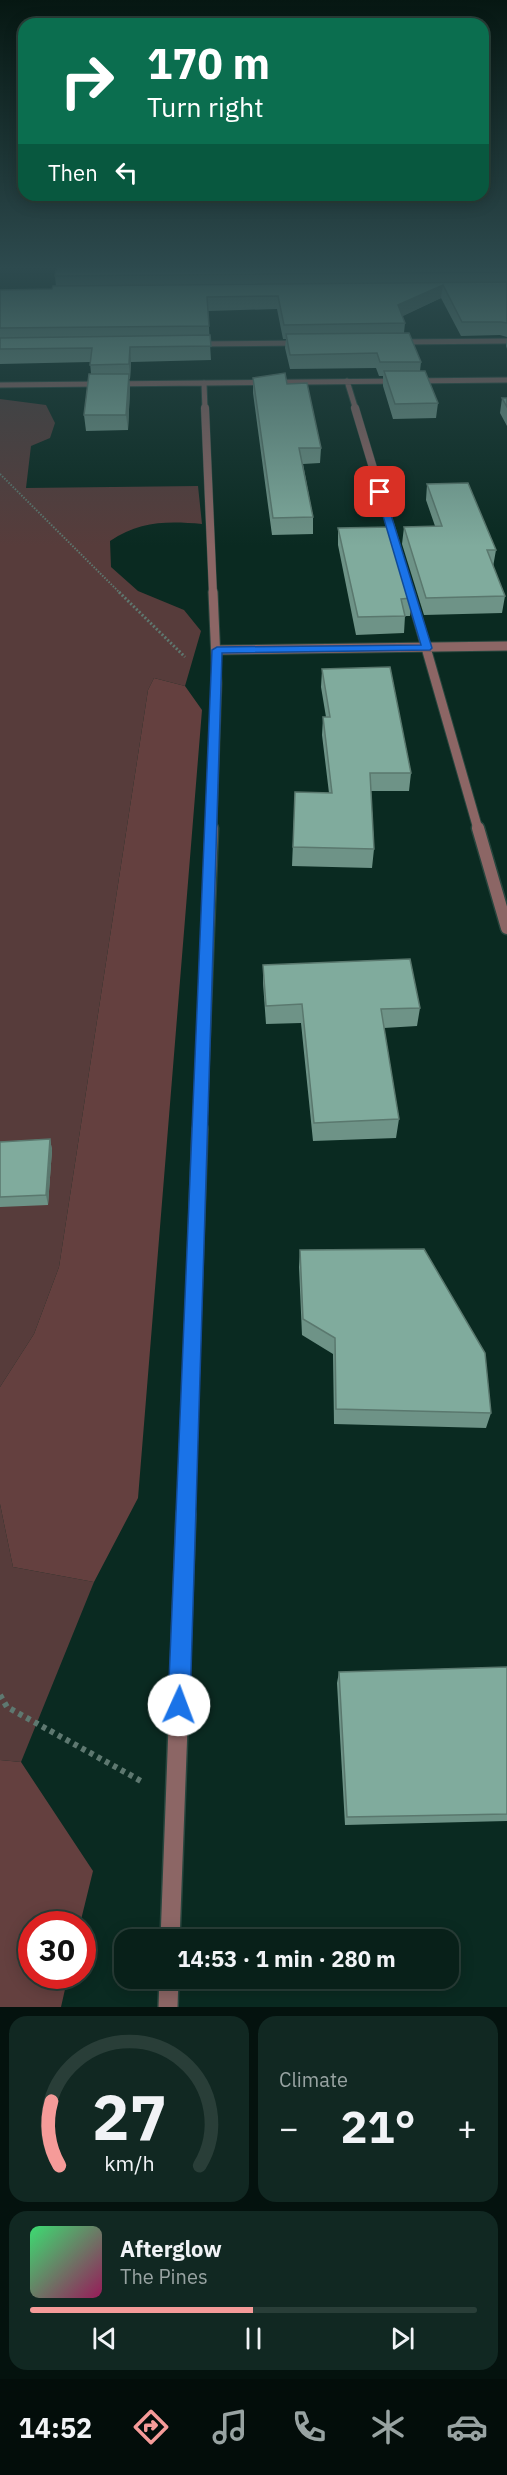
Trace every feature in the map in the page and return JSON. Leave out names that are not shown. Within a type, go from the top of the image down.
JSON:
[{"type":"street","points":[[0,385],[507,380]]},
{"type":"street","points":[[347,381],[427,648],[507,928]]},
{"type":"street","points":[[170,1929],[217,683],[204,383]]},
{"type":"street","points":[[217,650],[507,646]]},
{"type":"street","points":[[168,2007],[169,1989]]},
{"type":"path","points":[[0,474],[191,662],[217,683]]},
{"type":"path","points":[[0,1695],[8,1707],[175,1800]]},
{"type":"shaded area","points":[[0,399],[46,405],[55,423],[50,438],[31,446],[26,488],[198,486],[202,524],[177,523],[143,526],[121,534],[110,541],[111,567],[138,591],[184,610],[201,631],[185,686],[154,678],[148,690],[59,1267],[34,1334],[0,1387]]},
{"type":"shaded area","points":[[154,678],[185,686],[202,710],[138,1498],[94,1582],[13,1567],[0,1504],[0,1387],[34,1334],[59,1267],[148,690]]},
{"type":"shaded area","points":[[0,1504],[13,1567],[94,1582],[21,1762],[0,1760]]},
{"type":"shaded area","points":[[0,1760],[21,1762],[93,1871],[83,1911],[18,1911],[18,1989],[65,1989],[61,2007],[0,2007]]},
{"type":"building","points":[[91,359],[129,359],[129,364],[90,365]]},
{"type":"building","points":[[379,359],[420,359],[421,362],[380,362]]},
{"type":"building","points":[[384,371],[425,371],[438,403],[395,404]]},
{"type":"building","points":[[285,373],[287,384],[307,383],[321,448],[299,448],[313,517],[273,518],[253,378]]},
{"type":"building","points":[[89,374],[129,374],[126,415],[84,415]]},
{"type":"building","points":[[468,483],[496,550],[487,550],[505,596],[426,598],[404,527],[442,526],[427,484]]},
{"type":"building","points":[[391,527],[412,598],[401,599],[405,616],[358,617],[338,528]]},
{"type":"building","points":[[390,667],[411,773],[370,773],[374,849],[293,847],[295,792],[332,793],[323,717],[330,717],[322,669]]},
{"type":"building","points":[[410,959],[420,1008],[381,1009],[399,1119],[314,1123],[302,1004],[266,1006],[263,965]]},
{"type":"building","points":[[50,1139],[46,1195],[0,1197],[0,1142]]},
{"type":"building","points":[[424,1249],[485,1353],[491,1413],[336,1409],[335,1338],[303,1319],[300,1250]]},
{"type":"building","points":[[507,1667],[507,1814],[347,1817],[339,1672]]},
{"type":"route","points":[[179,1705],[217,650],[427,648],[380,492]]}]
